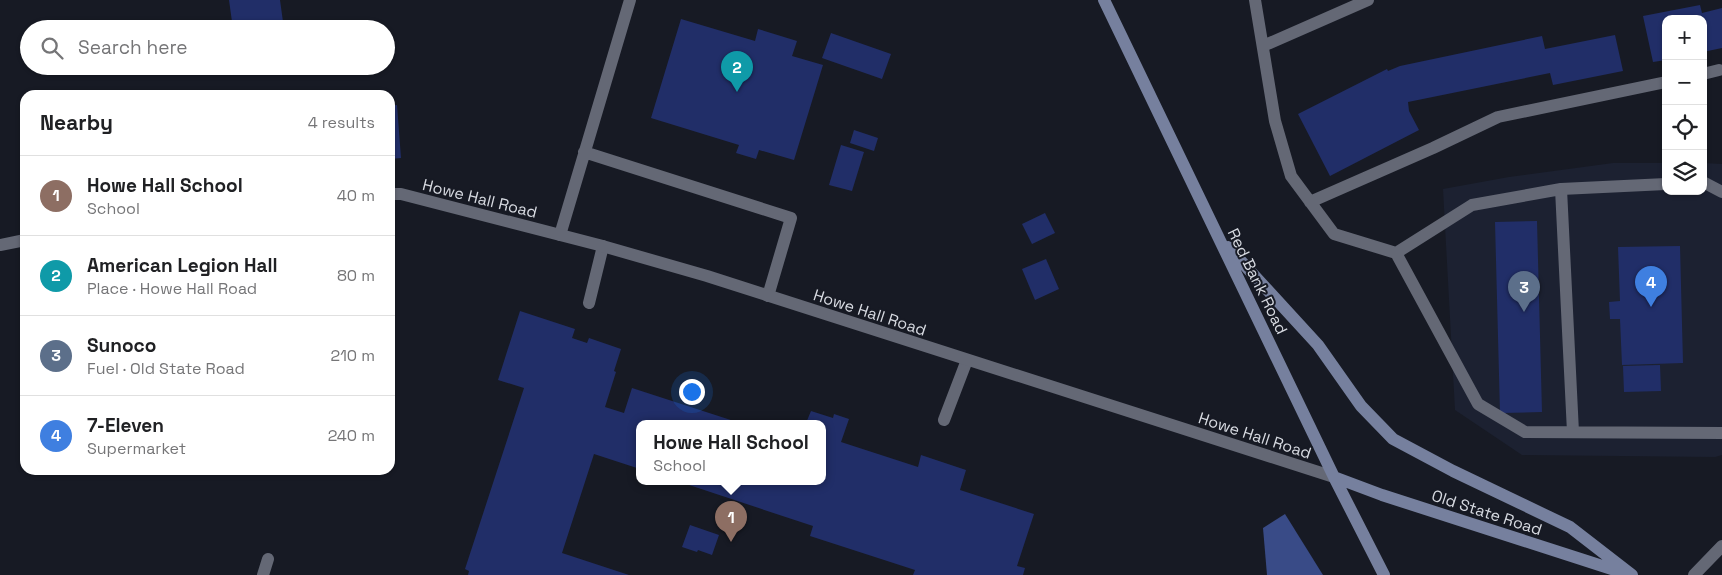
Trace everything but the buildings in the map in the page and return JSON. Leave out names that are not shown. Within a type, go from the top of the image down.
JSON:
[{"type":"main road","name":"Red Bank Road","points":[[1104,0],[1334,477],[1384,575]]},
{"type":"main road","points":[[1218,236],[1318,345],[1361,406],[1393,439],[1453,472],[1570,527],[1631,575]]},
{"type":"main road","name":"Old State Road","points":[[1334,477],[1382,495],[1631,575]]},
{"type":"street","points":[[560,235],[630,0]]},
{"type":"street","points":[[1255,0],[1275,121],[1290,176],[1334,234],[1396,253],[1478,404],[1525,432],[1722,433]]},
{"type":"street","points":[[1263,46],[1368,0]]},
{"type":"street","points":[[1707,73],[1719,70]]},
{"type":"street","points":[[1310,202],[1498,117],[1662,83]]},
{"type":"street","points":[[584,152],[791,218],[768,296]]},
{"type":"street","points":[[1396,253],[1472,205],[1561,189],[1662,184]]},
{"type":"street","points":[[1707,184],[1722,192]]},
{"type":"street","points":[[1561,189],[1573,432]]},
{"type":"street","name":"Howe Hall Road","points":[[395,194],[603,246],[707,276],[1334,477]]},
{"type":"street","points":[[0,245],[20,241]]},
{"type":"street","points":[[589,303],[603,246]]},
{"type":"street","points":[[944,420],[967,360]]},
{"type":"street","points":[[1694,575],[1722,546]]},
{"type":"street","points":[[263,575],[268,559]]},
{"type":"shaded area","points":[[1613,163],[1662,163],[1662,195],[1707,195],[1707,163],[1722,164],[1722,455],[1715,457],[1522,455],[1455,410],[1443,189],[1509,177]]},
{"type":"shaded area","points":[[1285,514],[1323,575],[1267,575],[1263,528]]},
{"type":"place","name":"American Legion Hall","points":[[737,92]]},
{"type":"place","name":"7-Eleven","points":[[1651,307]]},
{"type":"place","name":"Sunoco","points":[[1524,312]]},
{"type":"place","name":"Howe Hall School","points":[[731,542]]}]
